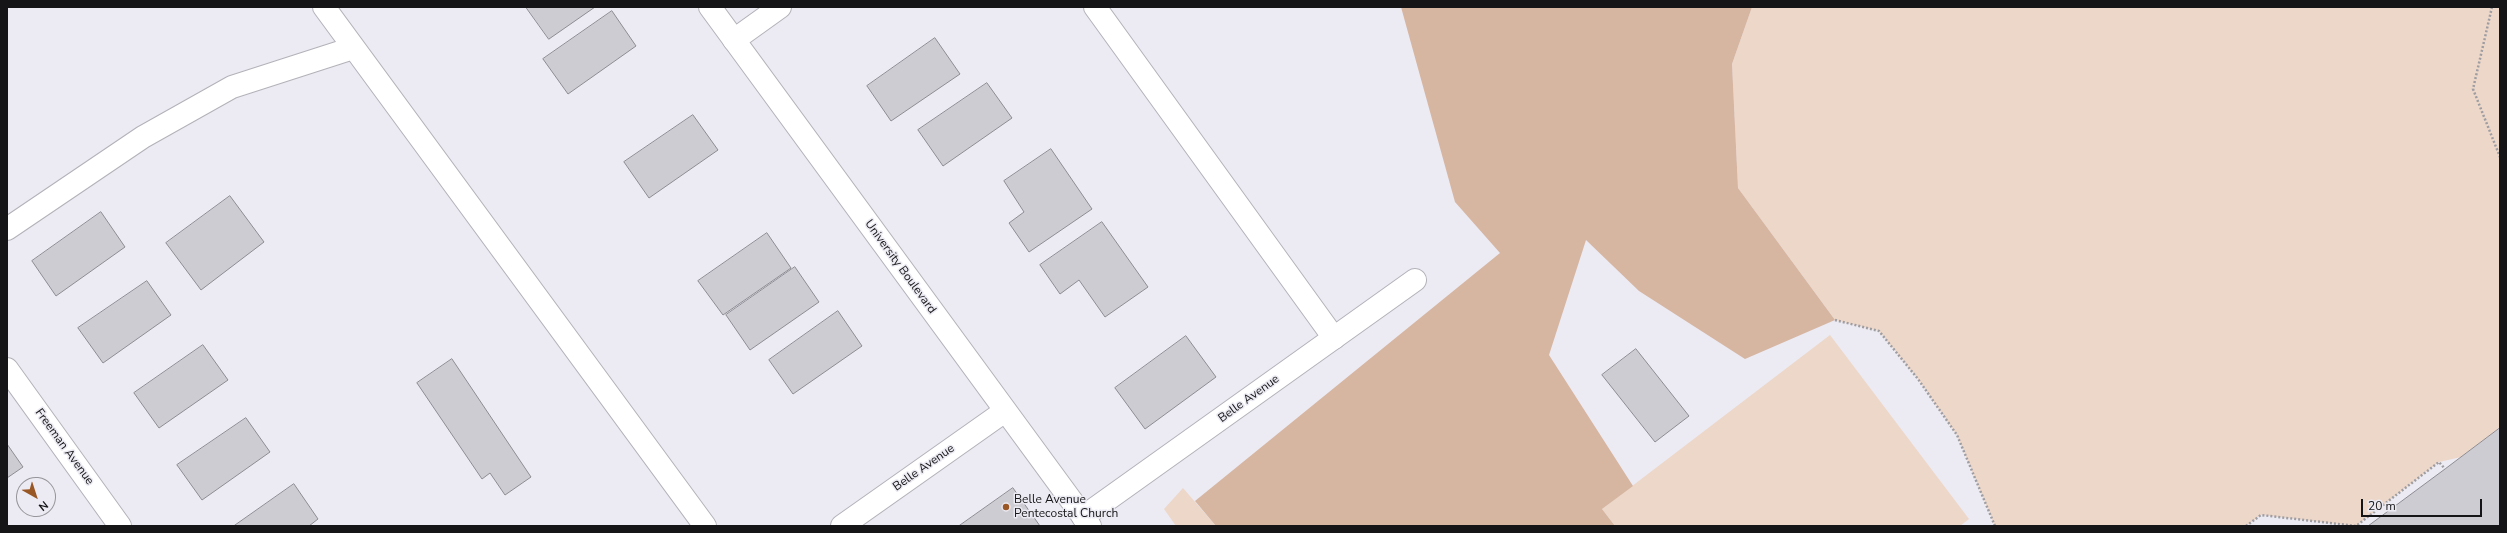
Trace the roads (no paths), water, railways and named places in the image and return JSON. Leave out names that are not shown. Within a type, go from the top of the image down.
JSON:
[{"type":"street","points":[[324,7],[705,526]]},
{"type":"street","name":"University Boulevard","points":[[710,7],[1087,522]]},
{"type":"street","points":[[734,40],[780,7]]},
{"type":"street","points":[[1095,7],[1334,338]]},
{"type":"street","points":[[7,229],[143,137],[232,86],[353,48]]},
{"type":"street","name":"Belle Avenue","points":[[1087,522],[1334,338],[1415,280]]},
{"type":"street","name":"Freeman Avenue","points":[[7,369],[120,526]]},
{"type":"street","name":"Belle Avenue","points":[[842,526],[1005,411]]},
{"type":"place","name":"Belle Avenue Pentecostal Church","points":[[1006,507]]}]
